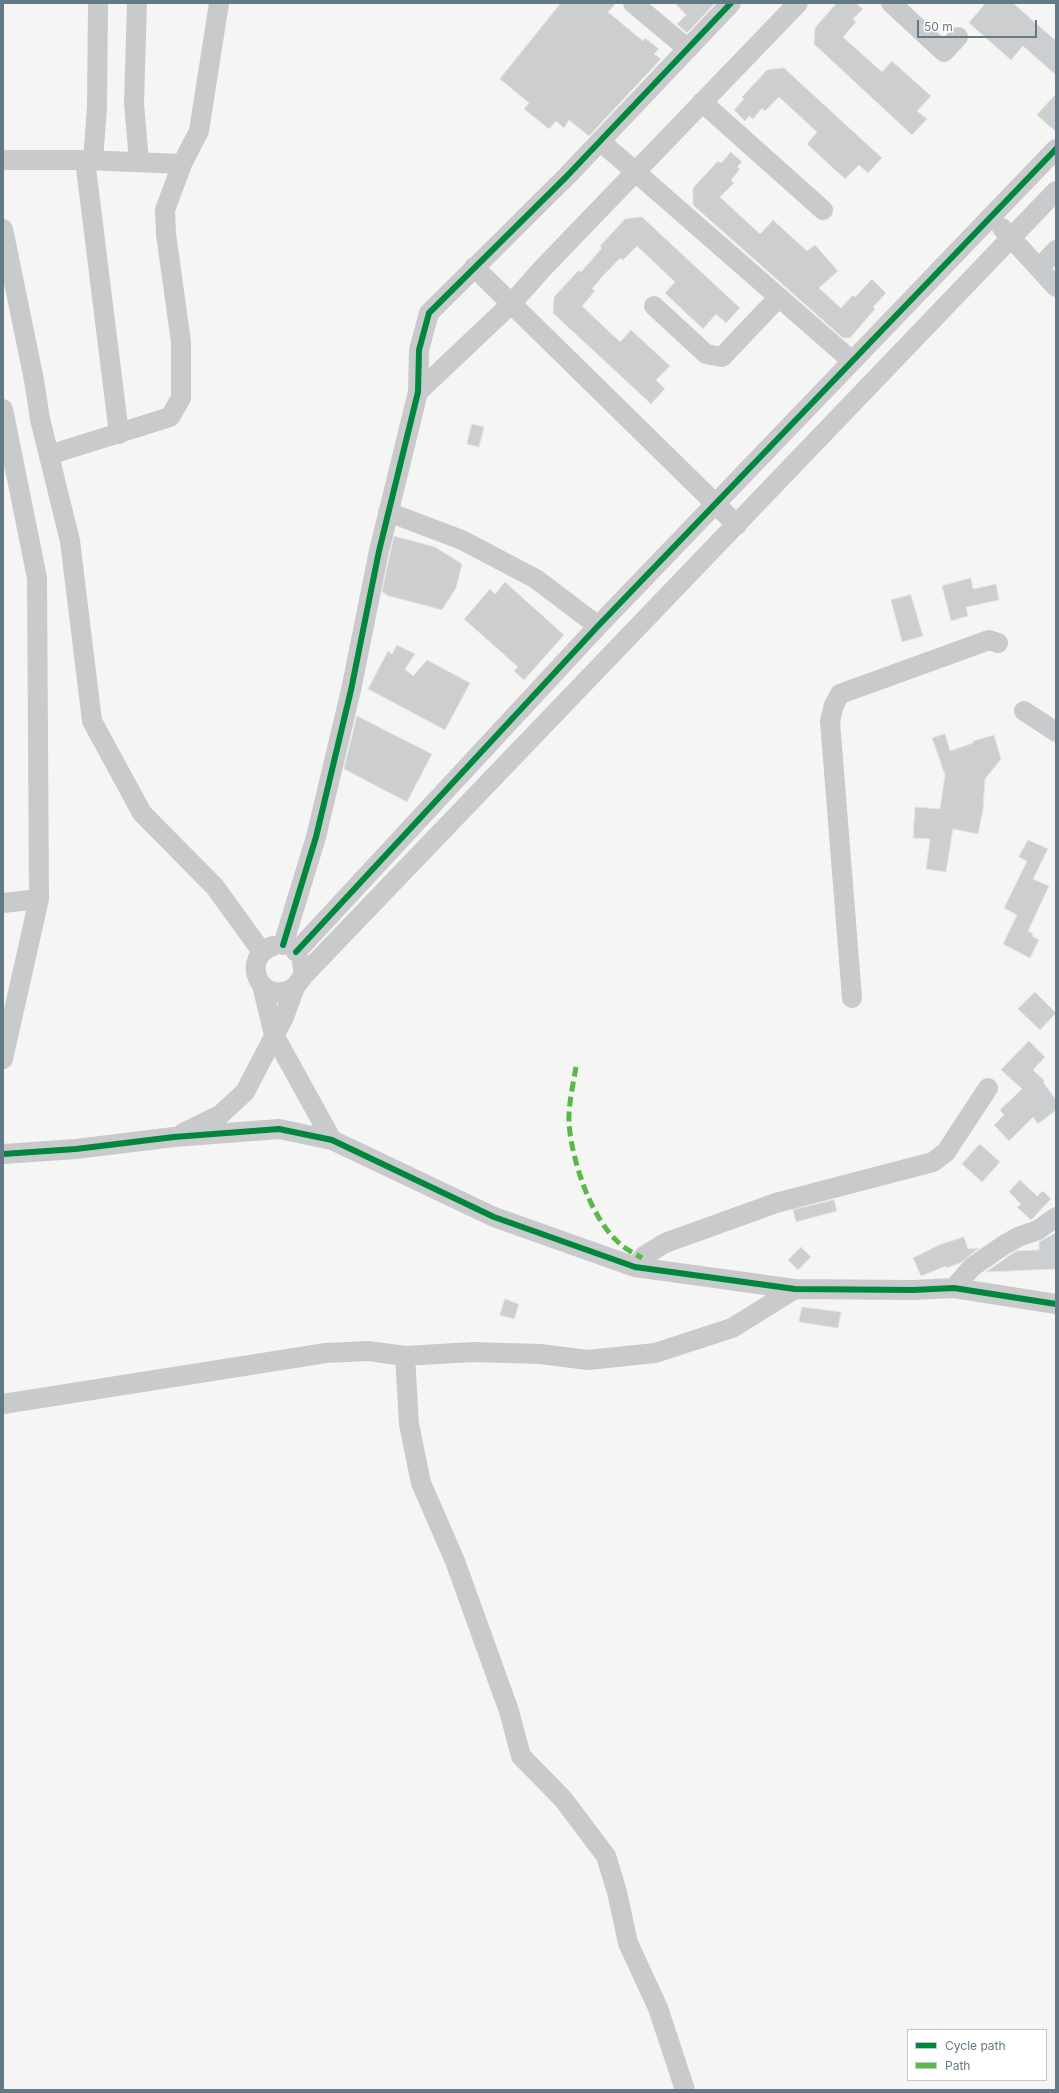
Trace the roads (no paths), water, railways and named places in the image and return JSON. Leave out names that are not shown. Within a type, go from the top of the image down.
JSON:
[{"type":"street","points":[[98,3],[96,106],[89,160],[119,434]]},
{"type":"street","points":[[137,3],[134,103],[139,162]]},
{"type":"street","points":[[49,455],[170,417],[181,398],[181,342],[166,234],[165,210],[182,164],[199,131],[219,3]]},
{"type":"street","points":[[633,3],[688,49]]},
{"type":"street","points":[[290,949],[351,690],[388,512],[418,392],[419,350],[429,314],[600,141],[731,3]]},
{"type":"street","points":[[418,392],[511,304],[542,269],[798,3]]},
{"type":"street","points":[[891,3],[944,52],[958,37]]},
{"type":"street","points":[[702,102],[823,210]]},
{"type":"street","points":[[600,141],[852,361]]},
{"type":"street","points":[[290,949],[1056,149]]},
{"type":"street","points":[[3,160],[89,160],[182,164]]},
{"type":"street","points":[[262,985],[274,993],[282,993],[300,981],[1056,191]]},
{"type":"street","points":[[991,217],[1056,287]]},
{"type":"street","points":[[3,229],[34,380],[40,419],[70,541],[92,721],[142,813],[215,887],[262,952]]},
{"type":"street","points":[[1039,268],[1056,250]]},
{"type":"street","points":[[474,267],[737,525]]},
{"type":"street","points":[[654,306],[706,354],[722,356],[779,297]]},
{"type":"street","points":[[3,409],[38,578],[39,899],[3,1059]]},
{"type":"street","points":[[388,512],[462,540],[536,579],[598,626]]},
{"type":"street","points":[[852,998],[830,721],[834,705],[840,694],[989,640],[998,643]]},
{"type":"street","points":[[1024,711],[1056,732]]},
{"type":"street","points":[[3,903],[39,899]]},
{"type":"street","points":[[174,1137],[220,1115],[245,1092],[274,1036],[284,1017],[300,981],[301,958],[290,949],[268,948],[262,952],[258,958],[256,972],[262,985],[274,1036],[332,1140]]},
{"type":"street","points":[[636,1267],[642,1258],[665,1243],[776,1203],[934,1162],[946,1152],[988,1088]]},
{"type":"street","points":[[3,1154],[76,1149],[174,1137],[278,1129],[332,1140],[494,1217],[636,1267],[795,1289],[913,1290],[954,1288],[1055,1303]]},
{"type":"street","points":[[954,1288],[972,1267],[999,1248],[1018,1237],[1038,1230],[1056,1218]]},
{"type":"street","points":[[3,1404],[326,1353],[368,1351],[405,1356],[473,1352],[540,1354],[588,1360],[655,1353],[732,1328],[795,1289]]},
{"type":"street","points":[[405,1356],[409,1424],[421,1483],[455,1561],[509,1711],[521,1756],[563,1799],[606,1856],[617,1892],[628,1943],[658,2008],[685,2090]]}]
